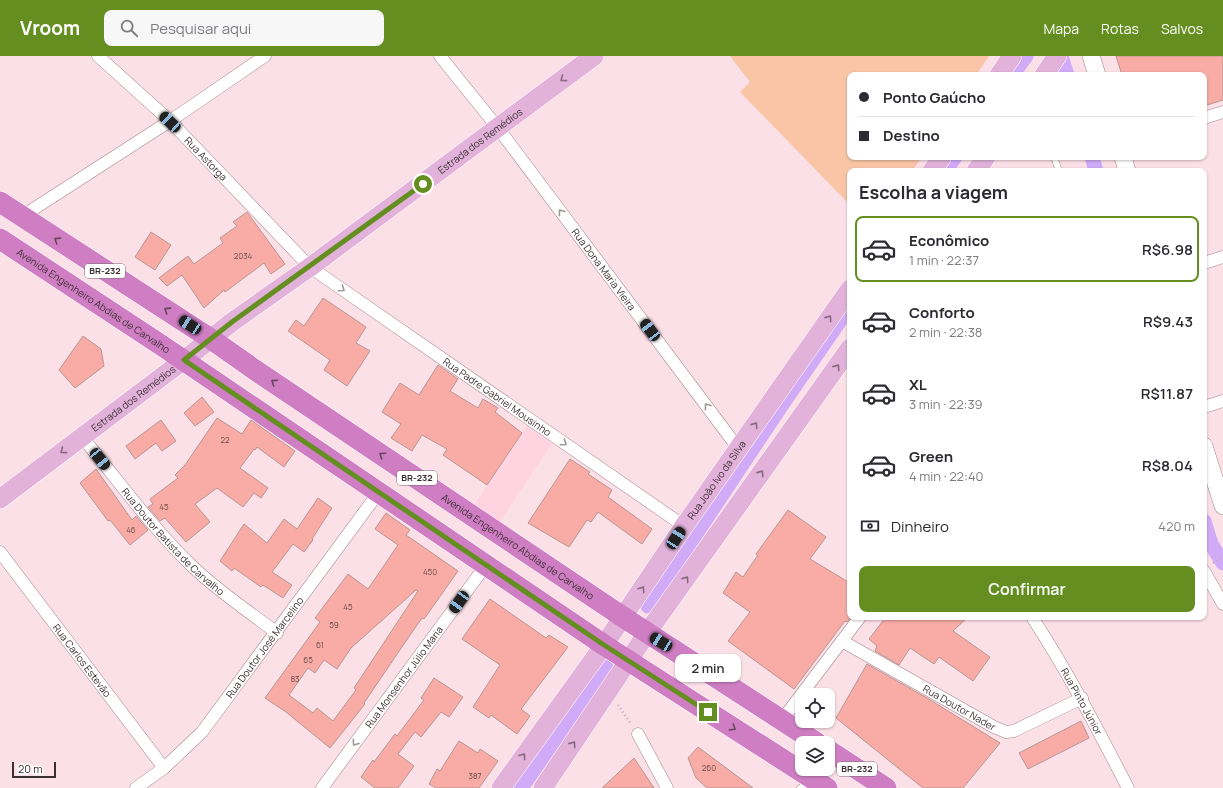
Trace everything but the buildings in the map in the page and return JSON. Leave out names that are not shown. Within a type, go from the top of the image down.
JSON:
[{"type":"highway","name":"Avenida Engenheiro Abdias de Carvalho","points":[[0,202],[211,338],[255,370],[623,617],[806,736]]},
{"type":"highway","name":"Avenida Engenheiro Abdias de Carvalho","points":[[0,239],[184,360],[604,645],[814,785]]},
{"type":"highway","name":"BR-232","points":[[835,755],[886,788]]},
{"type":"main road","name":"Estrada dos Remédios","points":[[0,499],[211,338],[594,56]]},
{"type":"main road","points":[[1000,72],[1012,56]]},
{"type":"main road","points":[[1046,72],[1057,56]]},
{"type":"main road","name":"Rua João Ivo da Silva","points":[[501,788],[604,645],[684,526],[847,293]]},
{"type":"main road","points":[[543,788],[609,692],[647,633],[847,353]]},
{"type":"street","name":"Rua Astorga","points":[[98,56],[170,122],[310,266]]},
{"type":"street","points":[[21,216],[170,122],[265,56]]},
{"type":"street","name":"Rua Dona Maria Vieira","points":[[440,56],[498,128],[738,448]]},
{"type":"street","points":[[1091,56],[1096,72]]},
{"type":"street","points":[[1207,117],[1223,112]]},
{"type":"street","points":[[1207,262],[1223,257]]},
{"type":"street","name":"Rua Padre Gabriel Mousinho","points":[[310,266],[684,526]]},
{"type":"street","points":[[1207,406],[1223,401]]},
{"type":"street","name":"Rua Doutor Batista de Carvalho","points":[[82,437],[164,537],[192,567],[276,633]]},
{"type":"street","points":[[1207,455],[1223,506]]},
{"type":"street","name":"Rua Doutor José Marcelino","points":[[136,788],[164,768],[202,732],[379,492]]},
{"type":"street","name":"Rua Carlos Estevão","points":[[0,552],[164,768]]},
{"type":"street","name":"Rua Monsenhor Júlio Maria","points":[[322,788],[486,565]]},
{"type":"street","points":[[1207,570],[1223,604]]},
{"type":"street","points":[[782,720],[858,620]]},
{"type":"street","name":"Rua Pinto Júnior","points":[[1034,620],[1057,655],[1082,698],[1128,788]]},
{"type":"street","name":"Rua Doutor Nader","points":[[842,641],[994,727],[1006,732],[1022,728],[1082,698]]},
{"type":"street","points":[[638,734],[667,788]]},
{"type":"path","points":[[1207,567],[1223,556]]},
{"type":"path","points":[[609,692],[638,734]]},
{"type":"shaded area","points":[[730,56],[989,56],[978,72],[847,72],[847,160],[920,160],[914,168],[847,168],[847,202],[740,92],[750,82]]},
{"type":"shaded area","points":[[527,426],[552,444],[500,522],[474,505]]},
{"type":"waterway","points":[[1014,72],[1026,56]]},
{"type":"waterway","points":[[1061,56],[1066,72]]},
{"type":"waterway","points":[[947,168],[953,160]]},
{"type":"waterway","points":[[1093,160],[1095,168]]},
{"type":"waterway","points":[[648,606],[783,403],[847,310]]},
{"type":"waterway","points":[[1207,531],[1211,544],[1223,563]]},
{"type":"waterway","points":[[521,788],[606,667]]},
{"type":"route","points":[[423,184],[232,322],[184,360],[604,645],[708,712]]}]
